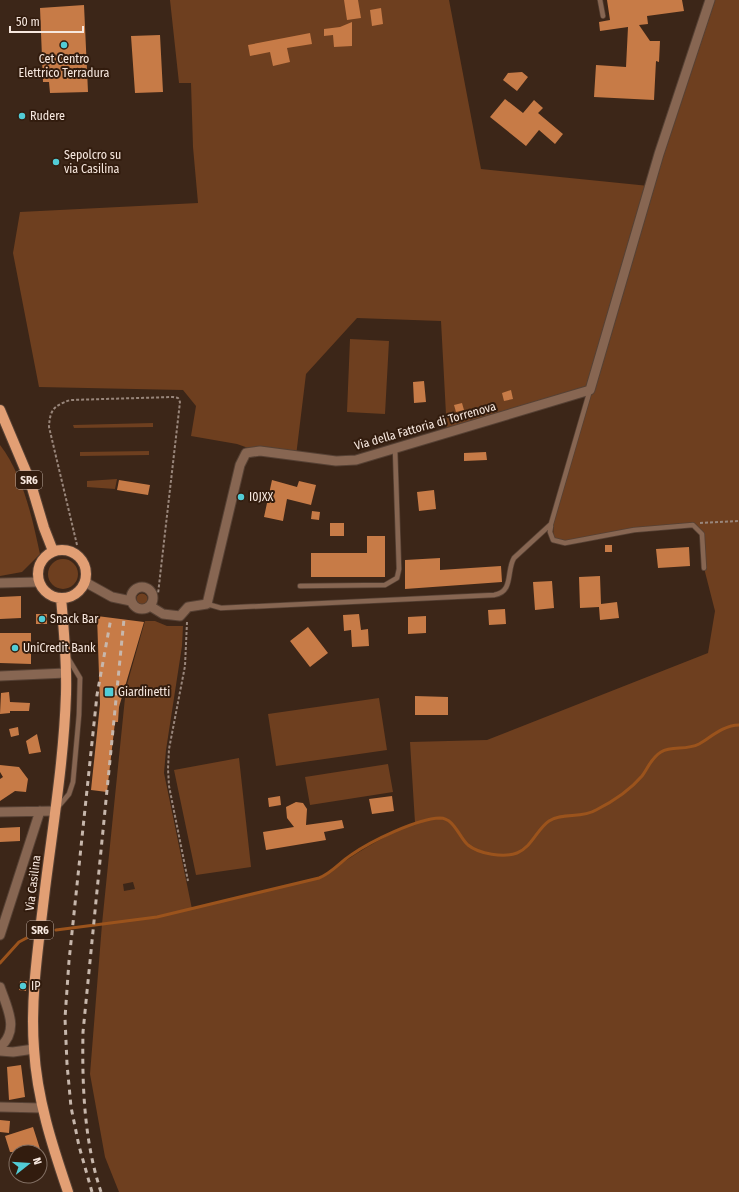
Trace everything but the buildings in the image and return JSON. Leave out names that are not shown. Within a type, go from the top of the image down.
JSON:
[{"type":"main road","name":"SR6","points":[[0,410],[30,481],[44,528],[53,551]]},
{"type":"main road","points":[[66,550],[78,556],[85,567],[85,582],[75,594],[61,598],[47,593],[39,582],[38,575],[40,563],[53,551],[66,550]]},
{"type":"main road","name":"Via Casilina","points":[[61,598],[66,673],[63,740],[34,999],[34,1049],[42,1108],[68,1192]]},
{"type":"street","points":[[590,390],[659,154],[710,0]]},
{"type":"street","name":"Via della Fattoria di Torrenova","points":[[207,604],[240,461],[246,453],[260,451],[336,461],[356,460],[590,390]]},
{"type":"street","points":[[0,583],[39,582]]},
{"type":"street","points":[[85,582],[112,596],[131,601],[138,609],[145,609],[150,606],[153,599],[152,594],[148,589],[143,587],[134,591],[131,601]]},
{"type":"street","points":[[150,606],[163,614],[180,616],[188,607],[207,604]]},
{"type":"street","points":[[0,676],[66,673]]},
{"type":"street","points":[[0,935],[40,811]]},
{"type":"street","points":[[0,812],[55,811]]},
{"type":"street","points":[[0,907],[10,907]]},
{"type":"street","points":[[0,987],[12,1026],[9,1036],[0,1047]]},
{"type":"street","points":[[0,1051],[13,1052],[34,1049]]},
{"type":"street","points":[[0,1107],[42,1108]]},
{"type":"lane","points":[[600,0],[602,16]]},
{"type":"lane","points":[[590,390],[551,524],[550,532],[554,540],[565,543],[628,530],[687,524],[693,525],[702,534],[704,568]]},
{"type":"lane","points":[[300,586],[385,585],[397,578],[399,569],[395,448]]},
{"type":"lane","points":[[207,604],[221,608],[498,595],[508,585],[511,564],[514,558],[551,524]]},
{"type":"lane","points":[[55,811],[67,797],[72,785],[79,715],[80,678],[65,653]]},
{"type":"path","points":[[76,545],[49,427],[49,415],[56,405],[70,400],[178,398],[180,402],[158,594]]},
{"type":"path","points":[[687,524],[739,521]]},
{"type":"path","points":[[188,607],[184,666],[169,749],[168,769],[169,786],[188,882]]},
{"type":"shaded area","points":[[170,0],[449,0],[481,169],[649,186],[709,0],[739,0],[739,1192],[119,1192],[105,1157],[90,1074],[102,924],[126,688],[145,621],[155,621],[167,626],[183,626],[182,646],[166,750],[164,773],[192,909],[324,876],[368,846],[415,823],[410,742],[487,740],[708,653],[715,611],[704,568],[702,534],[693,525],[599,536],[565,543],[553,540],[554,514],[590,391],[447,433],[441,321],[357,318],[306,374],[296,456],[257,451],[237,444],[191,436],[196,406],[183,390],[39,387],[13,253],[20,212],[198,203],[193,147],[191,83],[179,83]],"holes":[[[133,882],[135,889],[124,891],[123,884]]]},
{"type":"shaded area","points":[[350,339],[389,341],[385,414],[347,412]]},
{"type":"shaded area","points":[[153,423],[153,427],[74,428],[73,425]]},
{"type":"shaded area","points":[[0,445],[15,469],[21,483],[30,511],[40,554],[22,572],[0,576]]},
{"type":"shaded area","points":[[149,451],[149,455],[80,456],[80,452]]},
{"type":"shaded area","points":[[117,479],[115,489],[87,487],[87,481]]},
{"type":"shaded area","points":[[63,559],[74,563],[78,574],[74,585],[63,589],[52,585],[48,574],[52,563]]},
{"type":"shaded area","points":[[142,593],[146,595],[148,599],[146,603],[142,605],[138,603],[136,599],[138,595]]},
{"type":"shaded area","points":[[379,698],[387,750],[276,766],[268,714]]},
{"type":"shaded area","points":[[239,758],[251,867],[196,875],[174,770]]},
{"type":"shaded area","points":[[388,764],[393,792],[310,805],[305,777]]},
{"type":"waterway","points":[[56,930],[157,917],[319,878],[370,843],[407,826],[430,819],[440,818],[449,821],[453,824],[465,842],[478,851],[499,855],[517,853],[527,847],[545,824],[554,818],[590,813],[620,795],[642,776],[652,760],[661,752],[670,749],[694,746],[723,729],[739,725]]},
{"type":"waterway","points":[[0,963],[19,942],[34,934]]},
{"type":"railway","points":[[92,1192],[79,1146],[71,1107],[65,1018],[69,961],[97,695],[111,618]]},
{"type":"railway","points":[[101,1192],[95,1173],[85,1113],[83,1032],[124,619]]},
{"type":"place","name":"Cet Centro Elettrico Terradura","points":[[64,45]]},
{"type":"place","name":"Rudere","points":[[22,116]]},
{"type":"place","name":"Sepolcro su via Casilina","points":[[56,162]]},
{"type":"place","name":"I0JXX","points":[[241,497]]},
{"type":"place","name":"Snack Bar","points":[[42,619]]},
{"type":"place","name":"UniCredit Bank","points":[[15,648]]},
{"type":"place","name":"Giardinetti","points":[[109,692]]},
{"type":"place","name":"IP","points":[[23,986]]}]
